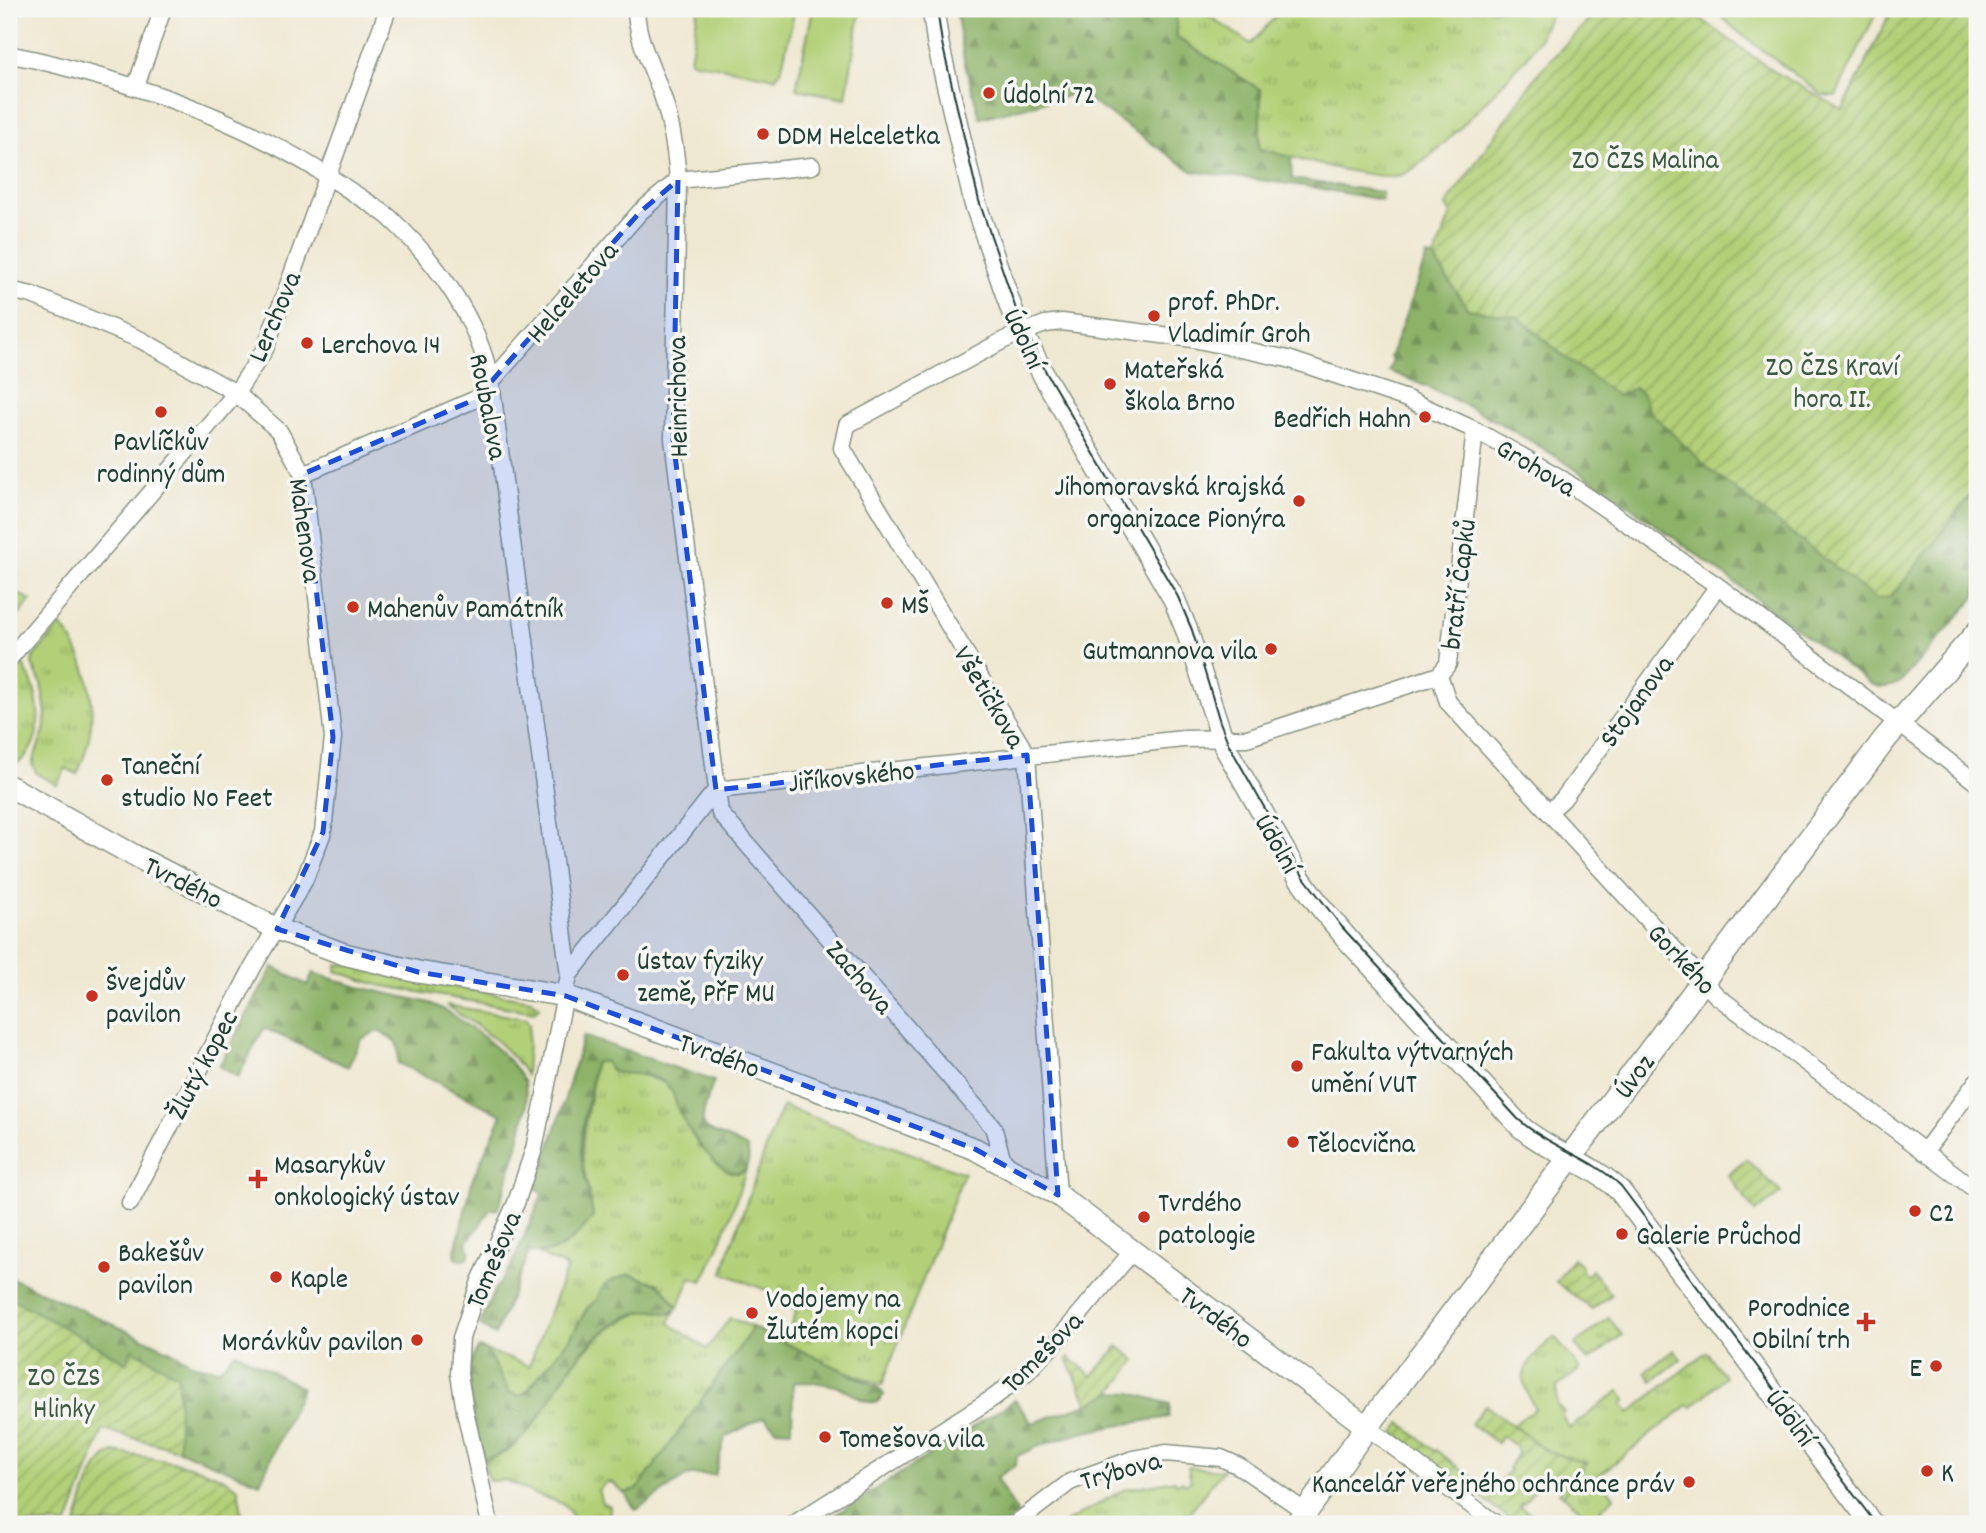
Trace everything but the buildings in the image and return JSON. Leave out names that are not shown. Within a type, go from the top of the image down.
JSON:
[{"type":"main road","name":"Úvoz","points":[[1302,1518],[1367,1427],[1898,723],[1977,634]]},
{"type":"street","points":[[135,86],[163,9]]},
{"type":"street","name":"Lerchova","points":[[9,659],[236,393],[265,349],[388,9]]},
{"type":"street","name":"Heinrichova","points":[[636,9],[640,38],[663,98],[672,131],[678,180],[673,439],[716,790]]},
{"type":"street","name":"Údolní","points":[[933,9],[938,44],[975,202],[1022,333],[1040,369],[1174,599],[1222,739],[1290,862],[1319,905],[1513,1119],[1537,1139],[1601,1175],[1629,1202],[1872,1524]]},
{"type":"street","name":"Roubalova","points":[[9,55],[31,58],[135,86],[234,126],[327,173],[388,216],[424,253],[465,311],[485,356],[491,382],[567,986]]},
{"type":"street","points":[[678,180],[812,166]]},
{"type":"street","name":"Helceletova","points":[[303,474],[476,399],[640,212],[678,180]]},
{"type":"street","name":"Mahenova","points":[[9,290],[32,295],[141,340],[236,393],[279,431],[303,474],[333,737],[323,832],[304,881],[277,929]]},
{"type":"street","name":"Grohova","points":[[1022,333],[1045,324],[1062,323],[1193,339],[1288,359],[1407,399],[1475,430],[1559,477],[1718,586],[1977,783]]},
{"type":"street","name":"Všetičkova","points":[[1022,333],[1004,340],[847,425],[842,448],[1027,755],[1058,1195]]},
{"type":"street","name":"bratří Čapků","points":[[1222,739],[1247,738],[1439,675],[1448,664],[1475,430]]},
{"type":"street","name":"Stojanova","points":[[1549,812],[1563,799],[1718,586]]},
{"type":"street","name":"Gorkého","points":[[1439,675],[1448,702],[1717,996],[1977,1191]]},
{"type":"street","name":"Jiříkovského","points":[[716,790],[1183,739],[1222,739]]},
{"type":"street","name":"Tvrdého","points":[[9,767],[14,789],[135,856],[277,929],[344,954],[418,972],[567,986],[944,1137],[1004,1164],[1058,1195],[1367,1427]]},
{"type":"street","points":[[567,986],[716,790]]},
{"type":"street","name":"Zachova","points":[[716,790],[720,813],[993,1127],[1004,1164]]},
{"type":"street","name":"Žlutý kopec","points":[[130,1203],[264,945],[277,929]]},
{"type":"street","name":"Tomešova","points":[[490,1524],[459,1374],[461,1338],[480,1280],[516,1203],[530,1160],[567,986]]},
{"type":"street","points":[[1924,1152],[1977,1081]]},
{"type":"street","name":"Tomešova","points":[[794,1524],[985,1403],[1027,1372],[1057,1341],[1132,1252]]},
{"type":"street","points":[[1367,1427],[1496,1524]]},
{"type":"street","name":"Trýbova","points":[[1015,1524],[1070,1482],[1133,1459],[1166,1452],[1221,1458],[1239,1466],[1302,1518]]},
{"type":"highlighted area","points":[[678,180],[673,439],[716,790],[1027,755],[1058,1195],[975,1149],[566,996],[418,972],[277,929],[323,832],[333,737],[303,474],[476,399],[640,212]]},
{"type":"green space","points":[[698,9],[795,9],[781,71],[775,78],[690,61]]},
{"type":"green space","points":[[813,9],[860,12],[846,98],[796,89]]},
{"type":"green space","points":[[956,9],[1175,9],[1177,38],[1261,90],[1259,149],[1291,157],[1292,179],[1382,192],[1382,200],[1311,187],[1192,171],[1079,93],[980,118],[964,60]]},
{"type":"green space","points":[[1175,9],[1199,9],[1251,44],[1282,9],[1553,9],[1527,57],[1466,122],[1414,168],[1401,175],[1389,176],[1332,167],[1259,149],[1261,90],[1177,38]]},
{"type":"green space","points":[[1596,9],[1687,9],[1772,70],[1843,110],[1892,9],[1977,9],[1977,486],[1890,597],[1876,599],[1711,471],[1650,412],[1643,394],[1634,388],[1618,396],[1566,358],[1518,317],[1468,309],[1434,258],[1451,214],[1446,206],[1448,202],[1540,71]]},
{"type":"green space","points":[[1713,9],[1878,9],[1836,96],[1822,95],[1737,31]]},
{"type":"green space","points":[[1427,256],[1434,258],[1468,309],[1518,317],[1566,358],[1634,388],[1643,394],[1650,412],[1898,589],[1977,486],[1977,595],[1902,680],[1887,687],[1871,684],[1667,532],[1553,455],[1474,409],[1389,371],[1393,360],[1390,358]]},
{"type":"green space","points":[[9,590],[31,600],[9,628]]},
{"type":"green space","points":[[61,625],[82,660],[88,678],[92,716],[85,755],[77,774],[66,768],[57,785],[37,774],[32,764],[44,731],[46,713],[41,683],[32,664],[33,657]]},
{"type":"green space","points":[[18,659],[32,684],[38,714],[33,743],[26,755],[15,765],[10,743],[14,711],[9,679]]},
{"type":"green space","points":[[347,964],[390,976],[531,1000],[540,1007],[534,1012],[378,985],[336,971],[337,965]]},
{"type":"green space","points":[[273,967],[307,985],[313,973],[359,987],[430,1003],[481,1035],[508,1059],[525,1082],[527,1106],[498,1209],[490,1210],[467,1243],[470,1252],[467,1259],[456,1258],[455,1251],[473,1178],[502,1115],[398,1063],[396,1042],[378,1031],[361,1039],[348,1067],[264,1028],[238,1077],[219,1066]]},
{"type":"green space","points":[[446,1005],[526,1019],[529,1024],[526,1075],[500,1045]]},
{"type":"green space","points":[[583,1036],[714,1081],[703,1122],[711,1131],[747,1148],[747,1166],[741,1172],[731,1172],[707,1154],[681,1115],[668,1085],[646,1075],[613,1072],[604,1061],[594,1063],[581,1151],[593,1217],[566,1245],[549,1252],[529,1252],[495,1335],[480,1325],[494,1291],[511,1267],[543,1193],[535,1189]]},
{"type":"green space","points":[[604,1061],[622,1073],[633,1072],[665,1083],[673,1093],[684,1120],[701,1149],[709,1153],[714,1161],[740,1173],[746,1169],[727,1226],[709,1268],[702,1281],[691,1277],[678,1307],[658,1284],[629,1274],[587,1308],[571,1337],[526,1392],[519,1396],[509,1393],[486,1350],[529,1366],[567,1267],[540,1255],[550,1251],[589,1192],[582,1156],[583,1141],[594,1063]]},
{"type":"green space","points":[[783,1106],[964,1173],[882,1385],[822,1362],[784,1343],[797,1310],[769,1299],[771,1292],[723,1273]]},
{"type":"green space","points":[[1747,1159],[1781,1193],[1755,1212],[1728,1175]]},
{"type":"green space","points":[[1573,1258],[1587,1276],[1592,1270],[1611,1295],[1592,1309],[1556,1282]]},
{"type":"green space","points":[[629,1274],[658,1284],[678,1307],[669,1314],[656,1311],[629,1316],[603,1332],[573,1363],[529,1431],[508,1449],[484,1460],[469,1387],[472,1359],[478,1348],[486,1350],[509,1392],[519,1396],[526,1392],[571,1337],[588,1307],[597,1300],[605,1285]]},
{"type":"green space","points":[[9,1277],[171,1351],[195,1365],[219,1369],[236,1352],[302,1388],[260,1483],[179,1450],[178,1376],[132,1349],[128,1363],[9,1297]]},
{"type":"green space","name":"ZO ČZS Hlinky","points":[[9,1297],[127,1363],[132,1349],[178,1376],[179,1450],[103,1430],[68,1524],[9,1524]]},
{"type":"green space","points":[[649,1310],[669,1314],[675,1311],[669,1323],[707,1349],[730,1318],[752,1327],[637,1491],[624,1493],[613,1483],[607,1482],[598,1490],[602,1503],[610,1506],[610,1512],[596,1524],[578,1524],[564,1504],[534,1494],[506,1480],[489,1481],[484,1460],[496,1457],[519,1441],[587,1348],[614,1325]]},
{"type":"green space","points":[[1609,1318],[1622,1335],[1588,1361],[1575,1344]]},
{"type":"green space","points":[[752,1327],[878,1387],[884,1395],[876,1403],[863,1400],[833,1385],[793,1382],[792,1430],[776,1429],[764,1417],[725,1437],[715,1475],[689,1475],[636,1510],[624,1493],[637,1490]]},
{"type":"green space","points":[[1555,1337],[1580,1369],[1557,1387],[1557,1404],[1564,1412],[1561,1415],[1570,1428],[1619,1391],[1626,1400],[1622,1404],[1629,1413],[1706,1352],[1725,1377],[1692,1407],[1688,1405],[1598,1476],[1614,1497],[1601,1509],[1614,1524],[1605,1524],[1606,1520],[1582,1511],[1563,1495],[1585,1463],[1547,1451],[1513,1425],[1535,1409],[1526,1389],[1524,1375],[1529,1362]]},
{"type":"green space","points":[[1118,1346],[1136,1360],[1112,1392],[1088,1404],[1067,1359],[1069,1357],[1092,1376]]},
{"type":"green space","points":[[1674,1350],[1681,1359],[1652,1381],[1645,1372]]},
{"type":"green space","points":[[1112,1392],[1132,1393],[1170,1404],[1169,1417],[1072,1435],[1017,1456],[1016,1465],[996,1478],[1018,1514],[1006,1524],[821,1524],[1015,1400],[1032,1423],[1088,1404]]},
{"type":"green space","points":[[1485,1405],[1547,1451],[1586,1463],[1563,1495],[1559,1492],[1564,1485],[1551,1476],[1541,1488],[1535,1484],[1535,1489],[1520,1506],[1542,1522],[1540,1524],[1517,1524],[1394,1433],[1401,1423],[1463,1472],[1472,1476],[1471,1478],[1491,1490],[1498,1481],[1503,1482],[1517,1454],[1516,1447],[1502,1436],[1497,1443],[1471,1424]]},
{"type":"green space","name":"ZO ČZS Hlinky","points":[[114,1452],[178,1463],[225,1479],[238,1488],[246,1524],[76,1524],[93,1474]]},
{"type":"green space","points":[[1188,1467],[1223,1470],[1180,1524],[1064,1524],[1123,1490],[1175,1480],[1176,1483],[1183,1481],[1184,1484],[1191,1482]]},
{"type":"tram line","points":[[937,9],[942,43],[979,201],[1018,315],[1047,374],[1178,597],[1192,630],[1229,745],[1303,876],[1342,927],[1518,1119],[1543,1137],[1597,1167],[1621,1186],[1876,1524]]},
{"type":"place","name":"Údolní 72","points":[[989,93]]},
{"type":"place","name":"DDM Helceletka","points":[[763,134]]},
{"type":"place","name":"prof. PhDr. Vladimír Groh","points":[[1154,316]]},
{"type":"place","name":"Lerchova 14","points":[[307,343]]},
{"type":"place","name":"Mateřská škola Brno","points":[[1110,384]]},
{"type":"place","name":"Pavlíčkův rodinný dům","points":[[161,412]]},
{"type":"place","name":"Bedřich Hahn","points":[[1425,417]]},
{"type":"place","name":"Jihomoravská krajská organizace Pionýra","points":[[1299,501]]},
{"type":"place","name":"MŠ","points":[[887,603]]},
{"type":"place","name":"Mahenův Památník","points":[[353,607]]},
{"type":"place","name":"Gutmannova vila","points":[[1271,649]]},
{"type":"place","name":"Taneční studio No Feet","points":[[107,780]]},
{"type":"place","name":"Ústav fyziky země, PřF MU","points":[[623,975]]},
{"type":"place","name":"Švejdův pavilon","points":[[92,996]]},
{"type":"place","name":"Fakulta výtvarných umění VUT","points":[[1297,1066]]},
{"type":"place","name":"Tělocvična","points":[[1293,1142]]},
{"type":"place","name":"Masarykův onkologický ústav","points":[[258,1179]]},
{"type":"place","name":"C2","points":[[1915,1211]]},
{"type":"place","name":"Tvrdého patologie","points":[[1144,1217]]},
{"type":"place","name":"Galerie Průchod","points":[[1622,1234]]},
{"type":"place","name":"Bakešův pavilon","points":[[104,1267]]},
{"type":"place","name":"Kaple","points":[[276,1277]]},
{"type":"place","name":"Vodojemy na Žlutém kopci","points":[[752,1313]]},
{"type":"place","name":"Porodnice Obilní trh","points":[[1866,1322]]},
{"type":"place","name":"Morávkův pavilon","points":[[417,1340]]},
{"type":"place","name":"E","points":[[1936,1366]]},
{"type":"place","name":"Tomešova vila","points":[[825,1437]]},
{"type":"place","name":"K","points":[[1927,1471]]},
{"type":"place","name":"Kancelář veřejného ochránce práv","points":[[1689,1482]]},
{"type":"park label","name":"ZO ČZS Malina","points":[[1645,158]]},
{"type":"park label","name":"ZO ČZS Kraví hora II.","points":[[1832,381]]}]
